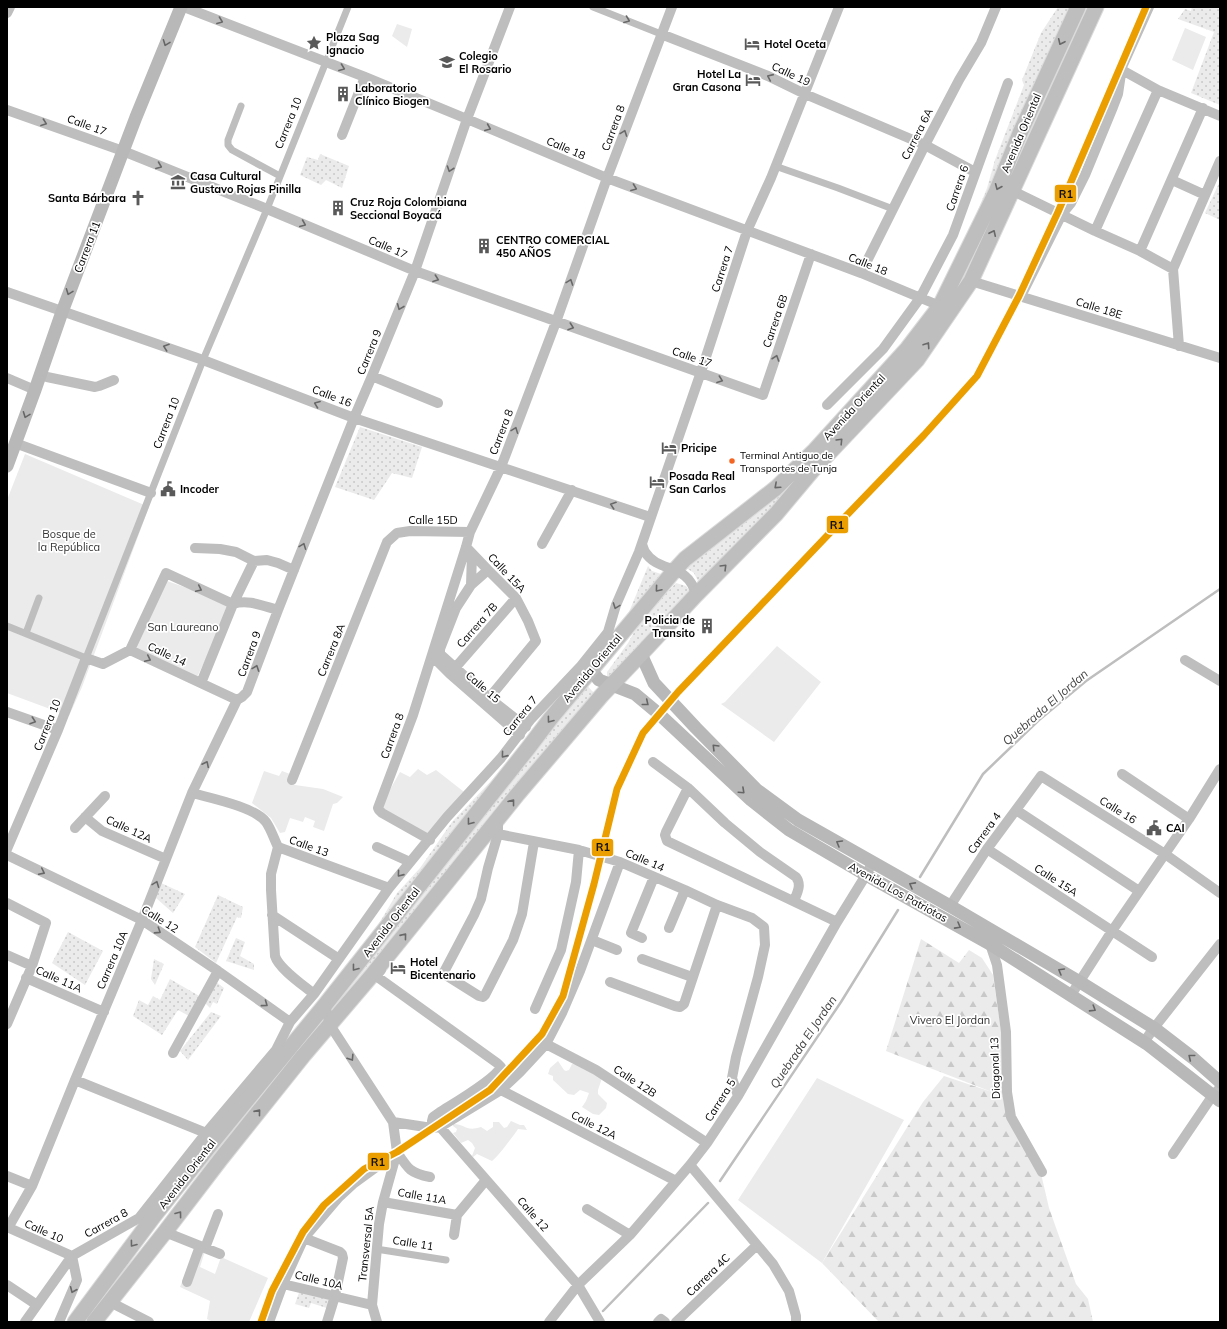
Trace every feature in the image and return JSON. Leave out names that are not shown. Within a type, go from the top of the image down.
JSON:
[{"type":"main road","name":"Carrera 11","points":[[7,466],[36,390],[62,312],[123,151],[180,7]]},
{"type":"main road","name":"Avenida Oriental","points":[[94,1322],[303,1056],[498,827],[517,795],[596,701],[642,654],[696,595],[776,514],[807,466],[907,349],[940,306],[996,192],[1020,133],[1078,7]]},
{"type":"main road","name":"Avenida Oriental","points":[[75,1322],[147,1217],[210,1136],[325,1005],[551,718],[674,570],[684,559],[807,466],[917,360],[971,281],[1096,7]]},
{"type":"main road","name":"Avenida Los Patriotas","points":[[642,654],[654,683],[757,790],[798,820],[950,906],[1071,995],[1144,1042],[1218,1095]]},
{"type":"main road","name":"Avenida Los Patriotas","points":[[592,668],[594,674],[599,680],[635,694],[751,800],[789,830],[930,910],[993,938],[1080,982],[1154,1028],[1193,1058],[1220,1082]]},
{"type":"main road","points":[[930,910],[937,899]]},
{"type":"street","points":[[7,13],[10,7]]},
{"type":"street","name":"Calle 18","points":[[184,7],[365,77],[607,178],[747,232],[861,273],[940,306]]},
{"type":"street","name":"Carrera 10","points":[[7,849],[58,730],[203,360],[267,209],[348,7]]},
{"type":"street","name":"Carrera 9","points":[[237,700],[247,692],[354,418],[415,271],[467,119],[510,7]]},
{"type":"street","name":"Calle 19","points":[[593,7],[768,76],[805,94],[925,145],[975,172]]},
{"type":"street","name":"Carrera 8","points":[[430,840],[382,813],[378,810],[378,808],[436,655],[470,550],[470,532],[501,466],[556,322],[607,178],[672,7]]},
{"type":"street","name":"Carrera 7","points":[[389,888],[452,812],[491,770],[531,719],[593,651],[608,632],[616,605],[642,544],[747,232],[805,94],[839,7]]},
{"type":"street","name":"Carrera 6A","points":[[861,273],[925,145],[980,43],[996,7]]},
{"type":"street","points":[[1021,296],[1062,214],[1071,203],[1085,175],[1118,94],[1122,70],[1149,7]]},
{"type":"street","points":[[1122,70],[1158,90],[1220,116]]},
{"type":"street","points":[[342,135],[365,77]]},
{"type":"street","name":"Carrera 6","points":[[920,298],[953,235],[1008,83]]},
{"type":"street","points":[[1095,231],[1158,90]]},
{"type":"street","points":[[241,106],[228,140],[228,145],[232,150],[280,176]]},
{"type":"street","points":[[1140,251],[1203,108]]},
{"type":"street","name":"Calle 17","points":[[7,110],[123,151],[415,271],[763,395]]},
{"type":"street","points":[[1179,346],[1173,269],[1220,161]]},
{"type":"street","points":[[775,166],[893,209]]},
{"type":"street","points":[[1172,180],[1206,195]]},
{"type":"street","points":[[1013,191],[1140,251],[1173,269]]},
{"type":"street","name":"Carrera 6B","points":[[763,395],[810,254]]},
{"type":"street","name":"Calle 18E","points":[[971,281],[1220,358]]},
{"type":"street","name":"Calle 16","points":[[7,292],[203,360],[354,418],[650,517]]},
{"type":"street","points":[[827,405],[883,349],[920,298]]},
{"type":"street","points":[[41,374],[47,377],[95,387],[114,380]]},
{"type":"street","points":[[372,376],[438,403]]},
{"type":"street","points":[[7,378],[36,390]]},
{"type":"street","points":[[15,443],[151,493]]},
{"type":"street","points":[[542,544],[572,490]]},
{"type":"street","name":"Calle 15D","points":[[397,533],[410,531],[470,532]]},
{"type":"street","name":"Carrera 8A","points":[[292,780],[387,542],[397,533]]},
{"type":"street","points":[[642,544],[646,553],[655,561],[689,579],[694,586],[696,595]]},
{"type":"street","points":[[195,548],[220,549],[236,552],[254,561],[267,560],[294,570]]},
{"type":"street","points":[[470,550],[471,585]]},
{"type":"street","name":"Calle 15A","points":[[470,550],[516,598],[536,641],[489,698]]},
{"type":"street","points":[[201,683],[233,604],[254,561]]},
{"type":"street","points":[[436,655],[440,650],[453,613],[471,585],[488,570]]},
{"type":"street","points":[[130,650],[166,573],[233,604],[243,602],[251,603],[278,610]]},
{"type":"street","points":[[26,633],[39,598]]},
{"type":"street","name":"Carrera 7B","points":[[455,668],[516,598]]},
{"type":"street","points":[[7,626],[86,658]]},
{"type":"street","name":"Calle 14","points":[[86,658],[103,664],[130,650],[237,700]]},
{"type":"street","points":[[592,668],[593,651]]},
{"type":"street","name":"Calle 15","points":[[436,655],[455,668],[523,731]]},
{"type":"street","name":"Calle 15","points":[[436,655],[450,674],[523,731]]},
{"type":"street","points":[[1185,660],[1220,681]]},
{"type":"street","name":"Carrera 10A","points":[[8,1228],[32,1186],[74,1080],[142,920],[192,793],[237,700]]},
{"type":"street","points":[[7,712],[58,730]]},
{"type":"street","points":[[653,762],[688,788],[725,823],[760,852],[796,877],[799,881],[799,886],[794,901]]},
{"type":"street","points":[[1071,995],[1112,931],[1189,819],[1220,769]]},
{"type":"street","points":[[1122,774],[1189,819]]},
{"type":"street","name":"Calle 16","points":[[1041,776],[1165,854],[1220,893]]},
{"type":"street","name":"Carrera 4","points":[[950,906],[987,849],[1041,776]]},
{"type":"street","points":[[688,788],[666,832],[665,835],[667,841],[837,922]]},
{"type":"street","name":"Calle 13","points":[[192,793],[249,810],[258,815],[266,822],[278,847],[389,888]]},
{"type":"street","points":[[75,828],[105,796]]},
{"type":"street","points":[[1016,810],[1139,891]]},
{"type":"street","name":"Calle 12A","points":[[85,817],[102,831],[166,858]]},
{"type":"street","points":[[498,827],[481,899],[444,972],[444,974],[479,996],[483,997],[513,940],[522,914],[534,842]]},
{"type":"street","name":"Calle 14","points":[[498,827],[534,842],[579,850],[620,862],[717,905],[752,918],[764,927],[765,945],[758,977],[736,1056],[732,1078],[738,1096]]},
{"type":"street","points":[[377,846],[410,862]]},
{"type":"street","points":[[278,847],[271,874],[270,890],[276,961],[314,994]]},
{"type":"street","name":"Calle 15A","points":[[987,849],[1152,957]]},
{"type":"street","points":[[535,1009],[561,950],[576,882],[579,850]]},
{"type":"street","name":"Calle 12","points":[[7,854],[142,920],[218,970],[290,1022]]},
{"type":"street","points":[[325,1005],[330,1025],[393,1122],[440,1128],[500,1090],[520,1072],[546,1044],[562,1013],[592,940],[620,862]]},
{"type":"street","name":"Carrera 5","points":[[549,1322],[578,1285],[630,1235],[708,1143],[738,1096],[872,863]]},
{"type":"street","points":[[642,938],[632,933],[654,877]]},
{"type":"street","name":"Avenida Oriental","points":[[210,1136],[276,1050],[290,1022],[314,994],[389,888]]},
{"type":"street","points":[[669,928],[685,890]]},
{"type":"street","points":[[7,903],[46,923],[32,966],[7,1024]]},
{"type":"street","points":[[610,982],[680,1007],[684,1004],[717,905]]},
{"type":"street","points":[[272,915],[339,959]]},
{"type":"street","name":"Diagonal 13","points":[[993,938],[1006,1032],[1007,1092],[1011,1117],[1042,1172]]},
{"type":"street","points":[[592,940],[616,950]]},
{"type":"street","points":[[1144,1042],[1220,944]]},
{"type":"street","name":"Calle 11A","points":[[7,955],[32,966]]},
{"type":"street","points":[[385,958],[388,961],[376,976],[497,1062],[501,1067],[490,1078],[433,1118],[432,1121],[440,1128]]},
{"type":"street","points":[[642,959],[692,977]]},
{"type":"street","points":[[173,1053],[218,970]]},
{"type":"street","name":"Calle 11A","points":[[26,978],[104,1012]]},
{"type":"street","name":"Calle 12B","points":[[546,1044],[596,1070],[708,1143]]},
{"type":"street","points":[[74,1080],[210,1136]]},
{"type":"street","name":"Calle 12A","points":[[500,1090],[676,1181]]},
{"type":"street","points":[[1173,1154],[1218,1095]]},
{"type":"street","name":"Transversal 5A","points":[[377,1322],[372,1305],[376,1249],[382,1202],[397,1152],[393,1122]]},
{"type":"street","name":"Calle 12","points":[[440,1128],[578,1285],[600,1322]]},
{"type":"street","points":[[269,1322],[283,1284],[304,1238],[352,1184],[397,1152],[407,1168],[417,1174],[430,1177]]},
{"type":"street","points":[[690,1165],[773,1264],[789,1291],[796,1316],[796,1322]]},
{"type":"street","points":[[7,1176],[32,1186]]},
{"type":"street","points":[[454,1235],[457,1215],[486,1180]]},
{"type":"street","name":"Calle 11A","points":[[382,1202],[457,1215]]},
{"type":"street","points":[[587,1209],[630,1235]]},
{"type":"street","points":[[187,1282],[218,1214]]},
{"type":"street","name":"Carrera 8","points":[[25,1322],[72,1256],[147,1217]]},
{"type":"street","name":"Calle 10","points":[[8,1228],[72,1256]]},
{"type":"street","points":[[165,1232],[220,1254]]},
{"type":"street","points":[[304,1238],[342,1254],[343,1258],[335,1296],[327,1322]]},
{"type":"street","name":"Carrera 4C","points":[[676,1322],[757,1245]]},
{"type":"street","name":"Calle 11","points":[[376,1249],[446,1260]]},
{"type":"street","points":[[59,1322],[77,1280],[72,1256]]},
{"type":"street","name":"Calle 10A","points":[[283,1284],[372,1305]]},
{"type":"street","points":[[7,1285],[37,1305]]},
{"type":"street","points":[[110,1302],[149,1322]]},
{"type":"green space","points":[[1058,7],[1074,7],[958,259],[987,188],[995,160],[1024,85],[1022,80],[1041,33]]},
{"type":"green space","points":[[1192,7],[1220,7],[1220,105],[1191,93],[1214,32],[1178,19],[1185,9],[1191,11]]},
{"type":"green space","points":[[397,24],[412,29],[407,47],[392,36]]},
{"type":"green space","points":[[1185,28],[1206,37],[1193,70],[1172,60]]},
{"type":"green space","points":[[320,154],[349,166],[342,188],[326,180],[321,185],[300,175],[307,157],[318,160]]},
{"type":"green space","points":[[1220,181],[1220,220],[1205,213]]},
{"type":"green space","points":[[360,427],[422,447],[412,478],[392,473],[374,500],[335,487]]},
{"type":"green space","name":"Bosque de la República","points":[[25,454],[149,507],[82,687],[69,716],[7,693],[7,500]]},
{"type":"green space","points":[[782,492],[776,503],[699,583],[694,573],[685,567]]},
{"type":"green space","points":[[648,566],[652,571],[664,575],[631,614],[629,612]]},
{"type":"green space","name":"San Laureano","points":[[167,581],[233,604],[197,677],[134,649]]},
{"type":"green space","points":[[676,583],[686,586],[690,591],[688,596],[613,679],[607,677],[607,672],[628,643],[637,627]]},
{"type":"green space","points":[[777,646],[821,682],[774,742],[721,704],[725,702]]},
{"type":"green space","points":[[587,685],[597,694],[511,789],[331,1015],[328,1013],[470,830],[508,786],[525,761]]},
{"type":"green space","points":[[528,737],[324,998],[323,994],[352,962],[374,932],[397,893],[420,868],[452,822],[492,780]]},
{"type":"green space","points":[[418,769],[427,775],[436,770],[468,795],[430,838],[379,809],[400,772],[410,777]]},
{"type":"green space","points":[[264,771],[279,776],[282,771],[290,774],[287,780],[295,785],[323,789],[343,797],[337,803],[333,804],[324,831],[313,827],[315,821],[305,817],[303,822],[290,818],[285,832],[280,833],[271,818],[252,803]]},
{"type":"green space","points":[[161,883],[185,894],[173,913],[156,898]]},
{"type":"green space","points":[[218,895],[243,907],[241,918],[237,917],[216,963],[195,947]]},
{"type":"green space","points":[[68,932],[103,951],[85,985],[52,963]]},
{"type":"green space","points":[[236,938],[245,942],[240,956],[254,964],[254,970],[226,961]]},
{"type":"green space","name":"Vivero El Jordan","points":[[921,939],[959,963],[969,950],[982,958],[993,975],[1015,1129],[1039,1165],[1049,1208],[1076,1284],[1088,1299],[1093,1322],[879,1322],[822,1263],[923,1102],[944,1076],[992,1092],[886,1051]]},
{"type":"green space","points":[[154,959],[164,964],[155,985],[151,979]]},
{"type":"green space","points":[[170,979],[201,997],[189,1016],[178,1010],[162,1035],[133,1016],[139,1000],[148,1005],[153,996],[160,1000]]},
{"type":"green space","points":[[215,981],[224,988],[217,1004],[213,1002],[210,1008],[202,1000]]},
{"type":"green space","points":[[211,1012],[221,1016],[188,1060],[180,1051]]},
{"type":"green space","points":[[558,1061],[566,1071],[569,1070],[572,1064],[580,1065],[602,1078],[598,1094],[607,1103],[606,1108],[599,1115],[593,1114],[582,1107],[589,1093],[580,1090],[574,1095],[568,1094],[553,1080],[553,1076],[548,1074],[550,1068]]},
{"type":"green space","points":[[817,1078],[904,1120],[822,1263],[738,1200]]},
{"type":"green space","points":[[511,1121],[524,1125],[527,1130],[518,1129],[492,1161],[477,1154],[473,1157],[475,1148],[472,1143],[468,1140],[461,1143],[453,1133],[456,1132],[457,1129],[453,1126],[453,1124],[472,1129],[481,1127],[487,1131],[493,1127],[493,1122],[499,1122],[504,1128],[507,1127]]},
{"type":"green space","points":[[196,1246],[205,1251],[200,1267],[215,1274],[221,1257],[268,1278],[249,1322],[213,1322],[207,1319],[210,1301],[180,1287]]},
{"type":"green space","points":[[301,1287],[334,1297],[330,1309],[311,1303],[309,1308],[295,1304]]},
{"type":"waterway","name":"Quebrada El Jordan","points":[[920,877],[983,774],[1039,720],[1086,681],[1220,589]]},
{"type":"waterway","name":"Quebrada El Jordan","points":[[720,1181],[841,1002],[898,910]]},
{"type":"waterway","name":"Quebrada El Jordan","points":[[603,1311],[708,1203]]},
{"type":"transit line","name":"R1","points":[[261,1322],[272,1291],[303,1232],[324,1205],[364,1169],[397,1152],[490,1090],[542,1034],[563,996],[594,884],[617,789],[643,733],[678,692],[924,435],[977,376],[1019,296],[1058,212],[1146,7]]},
{"type":"place","name":"Plaza Sag Ignacio","points":[[314,43]]},
{"type":"place","name":"Hotel Oceta","points":[[752,44]]},
{"type":"place","name":"Colegio El Rosario","points":[[447,62]]},
{"type":"place","name":"Hotel La Gran Casona","points":[[753,80]]},
{"type":"place","name":"Laboratorio Clínico Biogen","points":[[343,94]]},
{"type":"place","name":"Casa Cultural Gustavo Rojas Pinilla","points":[[178,182]]},
{"type":"place","name":"Santa Bárbara","points":[[138,198]]},
{"type":"place","name":"Cruz Roja Colombiana Seccional Boyacá","points":[[338,208]]},
{"type":"place","name":"CENTRO COMERCIAL 450 AÑOS","points":[[484,246]]},
{"type":"place","name":"Pricipe","points":[[669,448]]},
{"type":"place","name":"Terminal Antiguo de Transportes de Tunja","points":[[732,461]]},
{"type":"place","name":"Posada Real San Carlos","points":[[657,482]]},
{"type":"place","name":"Incoder","points":[[168,489]]},
{"type":"place","name":"Policia de Transito","points":[[707,626]]},
{"type":"place","name":"CAI","points":[[1154,828]]},
{"type":"place","name":"Hotel Bicentenario","points":[[398,968]]}]
